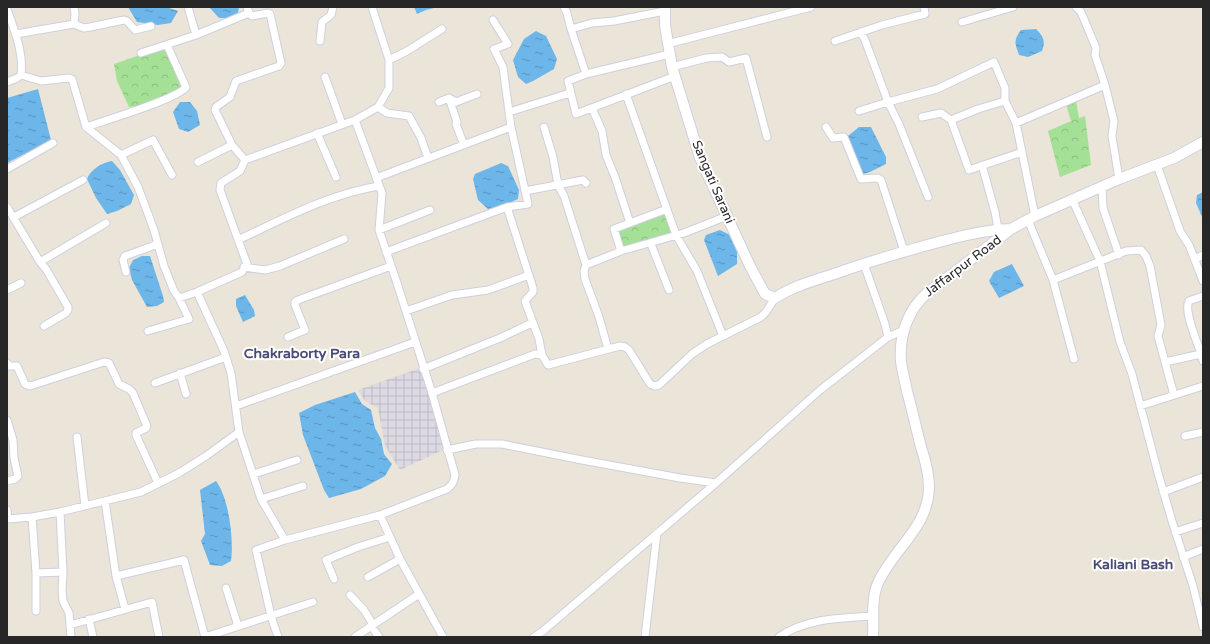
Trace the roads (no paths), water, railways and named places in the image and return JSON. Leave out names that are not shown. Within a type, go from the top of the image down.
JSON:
[{"type":"street","points":[[74,7],[76,14],[74,24]]},
{"type":"street","points":[[188,7],[196,35]]},
{"type":"street","points":[[320,41],[322,22],[331,15],[333,7]]},
{"type":"street","points":[[179,298],[197,292],[242,272],[247,264],[220,190],[221,183],[240,171],[245,160],[355,120],[378,106],[390,88],[389,60],[372,7]]},
{"type":"street","points":[[564,7],[586,74]]},
{"type":"street","points":[[767,138],[746,58],[729,62],[722,57],[706,58],[673,71],[626,94],[576,114],[568,81],[586,74],[811,7]]},
{"type":"street","points":[[835,41],[882,24],[925,14],[924,7]]},
{"type":"street","points":[[962,22],[1014,7]]},
{"type":"street","points":[[1076,7],[1081,12],[1096,48],[1095,55],[1114,121],[1112,136],[1119,179]]},
{"type":"street","points":[[7,9],[8,17],[19,42],[22,75]]},
{"type":"street","points":[[571,29],[592,23],[614,21],[665,9]]},
{"type":"street","name":"Sangati Sarani","points":[[665,9],[673,71],[700,158],[750,266],[765,294],[775,298]]},
{"type":"street","points":[[141,53],[196,35],[248,10],[252,16],[268,12],[270,14],[281,65],[238,80],[234,84],[230,97],[216,107],[232,145],[245,160]]},
{"type":"street","points":[[16,34],[74,24],[84,28],[124,20],[127,21],[135,30],[151,26]]},
{"type":"street","points":[[386,252],[507,207],[528,204],[511,127],[503,67],[494,49],[508,44],[493,20]]},
{"type":"street","points":[[389,60],[407,51],[442,29]]},
{"type":"street","points":[[861,32],[888,102],[899,124],[928,197]]},
{"type":"street","points":[[86,127],[162,101],[182,91],[186,87],[167,45]]},
{"type":"street","points":[[859,111],[937,89],[994,62],[1005,88],[1005,101],[1016,123],[1032,218],[1053,280],[1074,359]]},
{"type":"street","points":[[7,82],[22,75],[41,81],[71,78],[86,127],[121,155],[138,187],[154,230],[168,279],[189,319],[148,331]]},
{"type":"street","points":[[324,77],[342,124]]},
{"type":"street","points":[[1016,123],[1104,85]]},
{"type":"street","points":[[509,112],[570,93]]},
{"type":"street","points":[[449,98],[456,102],[477,94]]},
{"type":"street","points":[[626,94],[676,235],[697,271],[723,336]]},
{"type":"street","points":[[439,102],[449,98]]},
{"type":"street","points":[[449,98],[457,122],[456,124],[464,145]]},
{"type":"street","points":[[951,120],[978,109],[1005,101]]},
{"type":"street","points":[[378,106],[387,113],[409,116],[421,138],[428,158]]},
{"type":"street","points":[[592,108],[602,131],[606,155],[615,176],[630,223]]},
{"type":"street","points":[[922,117],[941,113],[951,120],[968,169],[1022,152]]},
{"type":"street","points":[[278,637],[271,616],[256,550],[285,540],[380,515],[447,489],[454,481],[455,475],[432,393],[379,230],[382,193],[355,120]]},
{"type":"street","points":[[826,126],[833,138],[844,137],[861,179],[878,178],[881,180],[904,251]]},
{"type":"street","points":[[376,178],[511,127]]},
{"type":"street","points":[[544,127],[553,156],[558,185],[564,196],[586,266],[584,271],[585,279],[599,317],[608,349]]},
{"type":"street","points":[[317,133],[336,177]]},
{"type":"street","points":[[121,155],[153,140],[172,175]]},
{"type":"street","name":"Jaffarpur Road","points":[[873,637],[877,585],[886,567],[915,531],[923,517],[926,509],[929,488],[924,459],[901,361],[905,325],[918,301],[1011,229],[1072,199],[1174,158],[1203,142]]},
{"type":"street","points":[[7,169],[53,143]]},
{"type":"street","points":[[198,162],[232,145]]},
{"type":"street","points":[[982,165],[995,212],[998,229]]},
{"type":"street","points":[[1157,165],[1180,231],[1189,245],[1203,281]]},
{"type":"street","points":[[14,217],[84,180]]},
{"type":"street","points":[[525,191],[583,180],[586,183]]},
{"type":"street","points":[[238,240],[301,211],[332,199],[362,189],[379,186]]},
{"type":"street","points":[[1102,186],[1103,208],[1119,254]]},
{"type":"street","points":[[1072,199],[1100,261],[1120,342],[1132,374],[1163,492],[1193,586],[1203,627]]},
{"type":"street","points":[[7,207],[46,270],[68,310],[44,326]]},
{"type":"street","points":[[507,207],[534,290],[525,301],[539,339],[542,355],[548,365],[620,346],[629,350],[647,381],[655,386],[659,386],[665,381],[679,365],[692,354],[723,336],[761,317],[775,298],[805,283],[904,251],[955,237],[998,229],[1011,229]]},
{"type":"street","points":[[379,230],[430,210]]},
{"type":"street","points":[[621,251],[614,229],[667,210]]},
{"type":"street","points":[[586,266],[621,251],[651,244],[727,216]]},
{"type":"street","points":[[40,262],[106,223]]},
{"type":"street","points":[[244,267],[265,270],[280,266],[344,240]]},
{"type":"street","points":[[126,272],[123,260],[125,256],[158,244]]},
{"type":"street","points":[[651,244],[669,290]]},
{"type":"street","points":[[1053,280],[1126,251],[1141,250],[1146,256],[1150,266],[1161,325],[1158,334],[1174,395]]},
{"type":"street","points":[[1195,259],[1203,255]]},
{"type":"street","points":[[864,264],[885,324],[888,337]]},
{"type":"street","points":[[288,337],[305,330],[295,302],[391,266]]},
{"type":"street","points":[[406,312],[452,295],[488,290],[529,275]]},
{"type":"street","points":[[7,290],[20,283]]},
{"type":"street","points":[[197,292],[226,357],[231,373],[239,432],[261,499],[285,540]]},
{"type":"street","points":[[1166,362],[1202,358],[1187,306],[1189,301],[1203,296]]},
{"type":"street","points":[[423,369],[500,338],[532,323]]},
{"type":"street","points":[[534,637],[657,534],[819,391],[888,337],[904,330]]},
{"type":"street","points":[[236,406],[415,342]]},
{"type":"street","points":[[432,393],[535,354],[542,355]]},
{"type":"street","points":[[155,383],[226,357]]},
{"type":"street","points":[[7,363],[8,366],[17,366],[26,384],[30,386],[104,362],[109,363],[119,384],[129,389],[133,393],[147,426],[136,433],[136,435],[158,483]]},
{"type":"street","points":[[180,373],[186,394]]},
{"type":"street","points":[[1140,406],[1203,386]]},
{"type":"street","points":[[7,420],[13,440],[14,458],[18,476],[16,479],[7,481]]},
{"type":"street","points":[[7,510],[8,519],[32,517],[60,512],[141,492],[179,473],[239,432]]},
{"type":"street","points":[[1185,436],[1203,432]]},
{"type":"street","points":[[77,437],[85,506]]},
{"type":"street","points":[[447,450],[476,444],[502,444],[589,462],[716,483]]},
{"type":"street","points":[[254,474],[297,460]]},
{"type":"street","points":[[1163,492],[1203,477]]},
{"type":"street","points":[[261,499],[303,486]]},
{"type":"street","points":[[105,501],[116,576],[125,609]]},
{"type":"street","points":[[60,512],[63,572],[62,590],[63,601],[69,613],[71,637]]},
{"type":"street","points":[[380,515],[400,559],[443,637]]},
{"type":"street","points":[[32,517],[36,572],[36,611]]},
{"type":"street","points":[[1175,532],[1203,523]]},
{"type":"street","points":[[645,637],[657,534]]},
{"type":"street","points":[[334,579],[326,560],[358,547],[390,537]]},
{"type":"street","points":[[1184,557],[1203,549]]},
{"type":"street","points":[[368,577],[400,559]]},
{"type":"street","points":[[116,576],[184,560],[205,637],[313,602]]},
{"type":"street","points":[[36,572],[63,572]]},
{"type":"street","points":[[226,588],[238,626]]},
{"type":"street","points":[[355,637],[419,594]]},
{"type":"street","points":[[350,595],[364,610],[372,623],[371,626],[379,637]]},
{"type":"street","points":[[70,624],[152,602],[158,637]]},
{"type":"street","points":[[779,637],[792,629],[831,619],[874,616]]},
{"type":"street","points":[[89,619],[93,637]]},
{"type":"water","points":[[128,7],[166,7],[178,11],[171,23],[158,25],[137,22]]},
{"type":"water","points":[[209,7],[239,7],[238,13],[228,18],[219,18]]},
{"type":"water","points":[[414,7],[438,7],[417,14]]},
{"type":"water","points":[[1036,29],[1043,39],[1044,44],[1042,51],[1028,57],[1019,55],[1016,48],[1018,34],[1021,30]]},
{"type":"water","points":[[536,31],[546,36],[557,59],[554,69],[526,84],[518,77],[513,60],[524,39]]},
{"type":"water","points":[[38,89],[51,140],[7,163],[7,98]]},
{"type":"water","points":[[180,102],[190,102],[197,111],[200,125],[188,132],[179,129],[173,112]]},
{"type":"water","points":[[859,127],[871,127],[886,157],[886,164],[863,174],[855,159],[848,136]]},
{"type":"water","points":[[112,161],[120,170],[134,195],[131,204],[107,214],[96,198],[87,179],[97,167]]},
{"type":"water","points":[[501,163],[508,166],[519,190],[518,199],[502,206],[488,209],[478,200],[473,179],[475,174]]},
{"type":"water","points":[[1203,192],[1203,219],[1196,203],[1197,195]]},
{"type":"water","points":[[720,230],[730,235],[737,251],[737,264],[718,276],[704,240],[706,235]]},
{"type":"water","points":[[142,256],[150,256],[163,296],[164,302],[157,306],[147,307],[132,280],[129,268],[133,260]]},
{"type":"water","points":[[1012,264],[1024,286],[999,298],[989,281],[994,272]]},
{"type":"water","points":[[245,295],[254,310],[255,316],[243,322],[236,306],[236,299]]},
{"type":"water","points":[[355,392],[362,404],[371,410],[375,428],[381,439],[384,454],[392,464],[385,476],[361,489],[329,498],[324,490],[303,435],[299,413],[315,405]]},
{"type":"water","points":[[216,481],[227,508],[230,520],[232,542],[231,561],[222,566],[210,565],[201,541],[205,534],[200,490]]},
{"type":"district","name":"Chakraborty Para","points":[[302,353]]},
{"type":"district","name":"Kaliani Bash","points":[[1133,564]]}]
